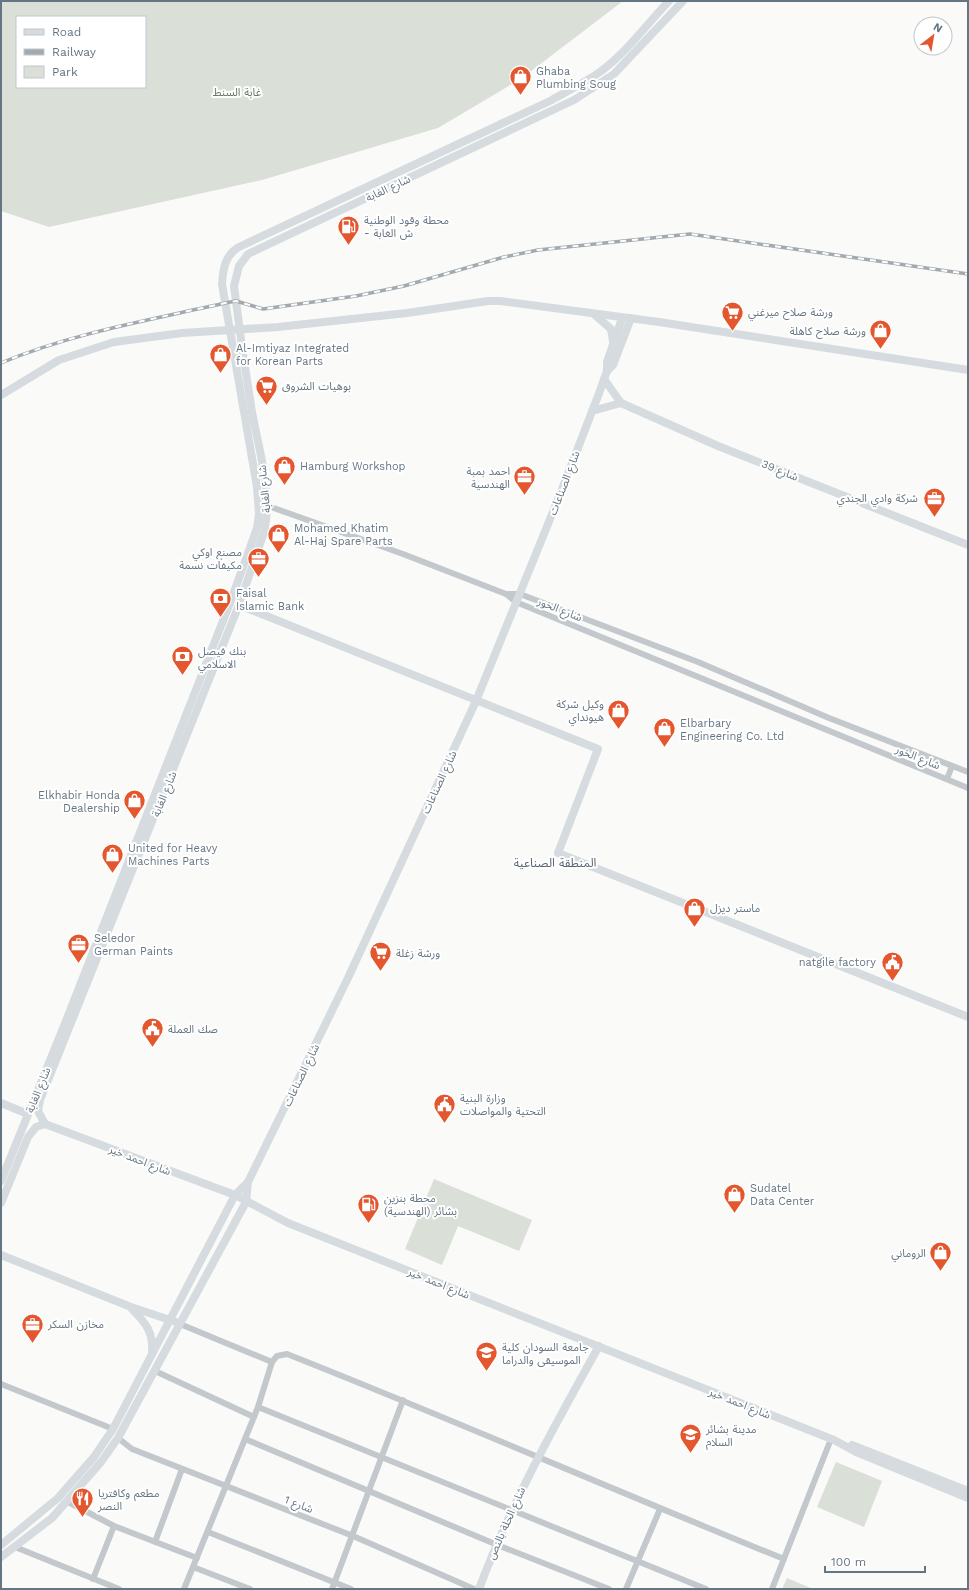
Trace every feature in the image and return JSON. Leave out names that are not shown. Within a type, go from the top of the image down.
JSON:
[{"type":"main road","name":"شارع الغابة","points":[[1,1203],[6,1176],[28,1114],[230,603],[257,528],[259,497],[231,330],[224,303],[222,276],[224,265],[234,250],[545,103],[577,86],[601,71],[612,61],[669,1]]},
{"type":"main road","name":"شارع الغابة","points":[[6,1176],[30,1133],[36,1127],[46,1124],[38,1111],[40,1100],[239,605],[264,532],[268,506],[234,286],[235,277],[239,266],[248,254],[574,100],[614,74],[629,60],[683,1]]},
{"type":"main road","points":[[1,394],[59,360],[114,342],[147,337],[278,327],[407,313],[488,301],[631,318],[968,370]]},
{"type":"main road","points":[[594,314],[611,330],[613,342],[612,348]]},
{"type":"main road","points":[[607,371],[607,362],[622,318]]},
{"type":"main road","points":[[607,371],[613,365],[631,318]]},
{"type":"main road","name":"شارع الصناعات","points":[[248,1182],[348,978],[476,701],[520,594],[607,371]]},
{"type":"main road","points":[[592,411],[621,403],[604,379]]},
{"type":"main road","name":"شارع 39","points":[[621,403],[718,446],[968,545]]},
{"type":"main road","points":[[239,605],[598,749],[558,853],[968,1017]]},
{"type":"main road","points":[[1,1103],[28,1114]]},
{"type":"main road","name":"شارع احمد خير","points":[[46,1124],[235,1195],[288,1223],[832,1440],[856,1452],[968,1498]]},
{"type":"main road","points":[[1,1545],[58,1498],[90,1462],[113,1429],[152,1357],[235,1195],[248,1182]]},
{"type":"main road","points":[[1,1556],[52,1518],[68,1502],[118,1438],[246,1202],[248,1182]]},
{"type":"main road","points":[[1,1255],[131,1307],[180,1324]]},
{"type":"main road","points":[[131,1307],[147,1325],[152,1334],[152,1357]]},
{"type":"main road","name":"شارع الحلة بالنص","points":[[479,1589],[511,1510],[537,1458],[599,1346]]},
{"type":"main road","name":"شارع احمد خير","points":[[832,1440],[843,1441],[968,1491]]},
{"type":"street","name":"شارع الخور","points":[[268,506],[403,554],[506,594],[516,602],[693,674],[843,738],[968,788]]},
{"type":"street","points":[[506,594],[520,594]]},
{"type":"street","name":"شارع الخور","points":[[520,594],[698,662],[968,772]]},
{"type":"street","points":[[693,674],[698,662]]},
{"type":"street","points":[[947,779],[952,766]]},
{"type":"street","points":[[180,1324],[272,1362]]},
{"type":"street","points":[[184,1589],[258,1407],[272,1362],[277,1356],[287,1354],[404,1400],[537,1458],[784,1559]]},
{"type":"street","points":[[155,1371],[254,1417]]},
{"type":"street","points":[[1,1384],[113,1429]]},
{"type":"street","points":[[332,1589],[404,1400]]},
{"type":"street","points":[[258,1407],[706,1589]]},
{"type":"street","name":"شارع 1","points":[[118,1438],[132,1449],[353,1536],[474,1589]]},
{"type":"street","points":[[245,1439],[369,1492],[609,1589]]},
{"type":"street","points":[[772,1589],[832,1440]]},
{"type":"street","points":[[155,1542],[182,1469]]},
{"type":"street","points":[[68,1502],[114,1526],[197,1558]]},
{"type":"street","points":[[626,1589],[660,1509]]},
{"type":"street","points":[[92,1579],[114,1526]]},
{"type":"street","points":[[208,1532],[351,1589]]},
{"type":"street","points":[[15,1547],[119,1589]]},
{"type":"street","points":[[193,1567],[250,1589]]},
{"type":"green space","name":"غابة السنط","points":[[1,1],[623,1],[522,78],[438,128],[262,180],[49,227],[1,211]]},
{"type":"green space","points":[[434,1179],[532,1220],[519,1251],[458,1226],[442,1265],[405,1249]]},
{"type":"green space","points":[[836,1462],[882,1481],[864,1527],[817,1507]]},
{"type":"green space","points":[[787,1578],[813,1589],[782,1589]]},
{"type":"railway","points":[[1,363],[55,343],[83,335],[225,303],[236,301],[263,309],[356,296],[404,286],[504,257],[538,250],[690,234],[968,274]]},
{"type":"place","name":"Ghaba Plumbing Soug","points":[[520,96]]},
{"type":"place","name":"محطة وقود الوطنية - ش الغابة","points":[[348,246]]},
{"type":"place","name":"ورشة صلاح ميرغني","points":[[733,332]]},
{"type":"place","name":"ورشة صلاح كاهلة","points":[[881,350]]},
{"type":"place","name":"Al-Imtiyaz Integrated for Korean Parts","points":[[220,374]]},
{"type":"place","name":"بوهيات الشروق","points":[[267,406]]},
{"type":"place","name":"Hamburg Workshop","points":[[284,486]]},
{"type":"place","name":"احمد بمبة الهندسية","points":[[525,496]]},
{"type":"place","name":"شركة وادي الجندي","points":[[934,518]]},
{"type":"place","name":"Mohamed Khatim Al-Haj Spare Parts","points":[[278,554]]},
{"type":"place","name":"مصنع اوكي مكيفات نسمة","points":[[258,578]]},
{"type":"place","name":"Faisal Islamic Bank","points":[[220,618]]},
{"type":"place","name":"بنك فيصل الاسلامي","points":[[183,676]]},
{"type":"place","name":"وكيل شركة هيونداي","points":[[619,730]]},
{"type":"place","name":"Elbarbary Engineering Co. Ltd","points":[[664,748]]},
{"type":"place","name":"Elkhabir Honda Dealership","points":[[135,820]]},
{"type":"place","name":"United for Heavy Machines Parts","points":[[112,874]]},
{"type":"place","name":"ماستر ديزل","points":[[695,928]]},
{"type":"place","name":"Seledor German Paints","points":[[79,964]]},
{"type":"place","name":"ورشة زغلة","points":[[380,972]]},
{"type":"place","name":"natgile factory","points":[[892,982]]},
{"type":"place","name":"صك العملة","points":[[153,1048]]},
{"type":"place","name":"وزارة البنية التحتية والمواصلات","points":[[444,1124]]},
{"type":"place","name":"Sudatel Data Center","points":[[734,1214]]},
{"type":"place","name":"محطة بنزين بشائر (الهندسية)","points":[[369,1224]]},
{"type":"place","name":"الروماني","points":[[941,1272]]},
{"type":"place","name":"مخازن السكر","points":[[32,1344]]},
{"type":"place","name":"جامعة السودان كلية الموسيقى والدراما","points":[[487,1372]]},
{"type":"place","name":"مدينة بشائر السلام","points":[[691,1454]]},
{"type":"place","name":"مطعم وكافتريا النصر","points":[[83,1518]]},
{"type":"district","name":"المنطقة الصناعية","points":[[555,863]]}]
